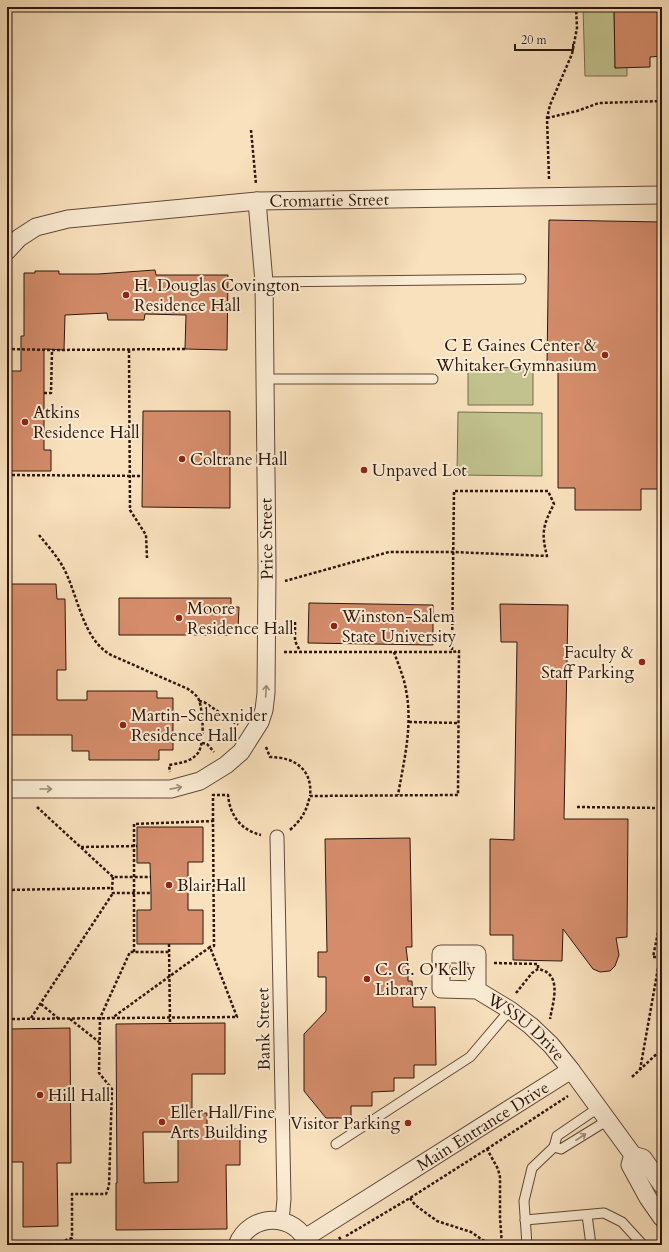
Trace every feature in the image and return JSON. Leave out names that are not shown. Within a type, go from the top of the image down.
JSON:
[{"type":"street","name":"Cromartie Street","points":[[7,251],[20,238],[36,227],[68,219],[257,201],[662,195]]},
{"type":"street","name":"Price Street","points":[[7,789],[171,789],[200,781],[226,765],[241,752],[260,722],[264,710],[266,693],[267,569],[263,275],[257,201]]},
{"type":"street","name":"Bank Street","points":[[277,837],[284,1199],[282,1221]]},
{"type":"street","name":"WSSU Drive","points":[[476,990],[510,1010],[531,1026],[551,1045],[571,1070]]},
{"type":"street","points":[[571,1070],[633,1155],[643,1158],[661,1184],[648,1198]]},
{"type":"street","name":"Main Entrance Drive","points":[[307,1242],[571,1070]]},
{"type":"street","points":[[633,1155],[630,1165],[648,1198],[662,1218]]},
{"type":"street","points":[[237,1245],[242,1236],[256,1224],[269,1220],[282,1221],[294,1226],[307,1242]]},
{"type":"lane","points":[[263,275],[521,279]]},
{"type":"lane","points":[[264,379],[433,379]]},
{"type":"lane","points":[[336,1144],[470,1057],[510,1010]]},
{"type":"lane","points":[[526,1245],[524,1201],[532,1168],[554,1147],[557,1136],[603,1114]]},
{"type":"lane","points":[[554,1147],[561,1149],[603,1114]]},
{"type":"lane","points":[[525,1220],[604,1213],[622,1222],[643,1245]]},
{"type":"lane","points":[[587,1215],[591,1245]]},
{"type":"path","points":[[549,179],[547,118],[550,105],[572,54],[577,28],[576,7]]},
{"type":"path","points":[[547,118],[577,111],[599,103],[662,101]]},
{"type":"path","points":[[251,130],[257,201]]},
{"type":"path","points":[[7,349],[185,349]]},
{"type":"path","points":[[44,393],[51,393],[52,350]]},
{"type":"path","points":[[129,350],[130,510],[146,535],[147,558]]},
{"type":"path","points":[[7,475],[142,476]]},
{"type":"path","points":[[282,582],[390,552],[453,552],[546,556],[543,542],[543,531],[546,520],[554,504],[548,492],[454,491],[453,552],[452,652]]},
{"type":"path","points":[[39,535],[63,567],[80,613],[103,651],[188,689],[197,697],[199,701],[203,729],[202,743],[198,752],[191,759],[183,763],[170,765],[171,789]]},
{"type":"path","points":[[295,622],[295,641],[300,651]]},
{"type":"path","points":[[277,652],[452,652],[460,650],[458,795],[310,796]]},
{"type":"path","points":[[394,652],[406,689],[409,722],[408,739],[398,795]]},
{"type":"path","points":[[199,701],[204,702],[253,735]]},
{"type":"path","points":[[409,722],[459,723]]},
{"type":"path","points":[[202,743],[207,744],[214,752]]},
{"type":"path","points":[[112,1018],[210,947],[214,946],[212,795],[228,795],[231,811],[241,826],[252,832],[277,837],[287,832],[300,820],[306,811],[311,790],[306,774],[299,765],[284,757],[270,757]]},
{"type":"path","points":[[35,806],[113,876],[150,876]]},
{"type":"path","points":[[577,807],[662,808]]},
{"type":"path","points":[[134,952],[134,824],[213,821]]},
{"type":"path","points":[[80,847],[135,846]]},
{"type":"path","points":[[30,1019],[113,893],[113,876]]},
{"type":"path","points":[[7,890],[112,888]]},
{"type":"path","points":[[113,893],[151,893]]},
{"type":"path","points":[[640,1070],[661,957],[654,956],[662,913]]},
{"type":"path","points":[[169,944],[170,1024]]},
{"type":"path","points":[[7,1019],[237,1017],[210,947]]},
{"type":"path","points":[[62,1245],[66,1240],[72,1238],[72,1194],[106,1194],[109,1186],[112,1089],[100,1073],[100,1018],[130,952],[169,952]]},
{"type":"path","points":[[489,963],[538,964],[538,968],[549,974],[554,986],[555,995],[549,1023]]},
{"type":"path","points":[[510,989],[516,994],[532,973],[538,968]]},
{"type":"path","points":[[41,1004],[59,1019]]},
{"type":"path","points":[[70,1019],[99,1042]]},
{"type":"path","points":[[632,1077],[662,1049]]},
{"type":"path","points":[[340,1239],[410,1198],[568,1096],[572,1095]]},
{"type":"path","points":[[487,1149],[498,1169],[500,1177],[500,1218],[502,1245]]},
{"type":"path","points":[[410,1198],[416,1205],[437,1221],[471,1232],[490,1245]]},
{"type":"path","points":[[178,1245],[184,1245]]},
{"type":"green space","points":[[583,7],[614,7],[615,68],[627,67],[627,76],[585,76]]},
{"type":"green space","points":[[468,367],[533,368],[533,405],[468,405]]},
{"type":"green space","points":[[458,412],[542,413],[542,476],[457,475]]},
{"type":"building","points":[[614,7],[662,7],[662,56],[650,57],[650,67],[615,68]]},
{"type":"building","name":"C E Gaines Center & Whitaker Gymnasium","points":[[549,220],[662,222],[661,489],[641,489],[641,510],[575,510],[575,488],[558,488],[558,366],[547,366]]},
{"type":"building","name":"H. Douglas Covington Residence Hall","points":[[155,270],[156,275],[228,275],[227,350],[185,349],[186,315],[145,314],[144,320],[108,320],[107,313],[65,315],[64,350],[44,349],[44,450],[51,450],[51,471],[7,471],[7,371],[21,371],[21,336],[24,336],[24,273],[35,273],[35,271],[59,271],[59,274],[98,274]]},
{"type":"building","name":"Coltrane Hall","points":[[143,411],[230,411],[230,508],[142,507]]},
{"type":"building","points":[[7,584],[56,584],[57,599],[65,599],[66,670],[57,670],[57,700],[87,700],[87,691],[157,691],[157,698],[173,698],[173,750],[159,750],[159,760],[89,760],[89,751],[72,751],[72,735],[7,735]]},
{"type":"building","name":"Moore Residence Hall","points":[[119,598],[231,598],[231,607],[239,607],[238,629],[230,629],[230,635],[119,635]]},
{"type":"building","points":[[309,603],[433,605],[433,645],[308,643]]},
{"type":"building","points":[[500,604],[568,605],[564,819],[628,819],[627,937],[616,938],[619,955],[615,966],[610,971],[600,972],[593,969],[563,929],[562,961],[513,960],[513,935],[490,935],[490,839],[514,840],[517,642],[501,642]]},
{"type":"building","name":"Blair Hall","points":[[137,827],[203,827],[203,862],[188,862],[188,910],[203,910],[203,944],[137,944],[137,910],[151,910],[151,893],[150,863],[137,863]]},
{"type":"building","name":"C. G. O'Kelly Library","points":[[410,838],[412,947],[406,947],[408,981],[412,981],[413,1007],[435,1007],[436,1065],[414,1065],[414,1078],[394,1078],[394,1091],[372,1092],[372,1106],[351,1106],[351,1118],[326,1118],[304,1091],[304,1034],[326,1011],[326,977],[318,977],[318,952],[327,952],[325,839]]},
{"type":"building","name":"Eller Hall/Fine Arts Building","points":[[225,1023],[225,1074],[192,1074],[192,1113],[207,1113],[207,1129],[240,1129],[240,1165],[226,1165],[227,1229],[116,1230],[116,1024]],"holes":[[[143,1132],[178,1132],[178,1182],[144,1183]]]},
{"type":"building","name":"Hill Hall","points":[[70,1028],[71,1163],[57,1163],[58,1226],[23,1227],[23,1162],[10,1162],[9,1029]]},
{"type":"place","name":"H. Douglas Covington Residence Hall","points":[[126,295]]},
{"type":"place","name":"C E Gaines Center & Whitaker Gymnasium","points":[[605,355]]},
{"type":"place","name":"Atkins Residence Hall","points":[[25,422]]},
{"type":"place","name":"Coltrane Hall","points":[[182,459]]},
{"type":"place","name":"Unpaved Lot","points":[[364,470]]},
{"type":"place","name":"Moore Residence Hall","points":[[179,618]]},
{"type":"place","name":"Winston-Salem State University","points":[[334,626]]},
{"type":"place","name":"Faculty & Staff Parking","points":[[642,662]]},
{"type":"place","name":"Martin-Schexnider Residence Hall","points":[[123,725]]},
{"type":"place","name":"Blair Hall","points":[[169,885]]},
{"type":"place","name":"C. G. O'Kelly Library","points":[[367,979]]},
{"type":"place","name":"Hill Hall","points":[[40,1095]]},
{"type":"place","name":"Eller Hall/Fine Arts Building","points":[[162,1122]]},
{"type":"place","name":"Visitor Parking","points":[[408,1123]]}]
